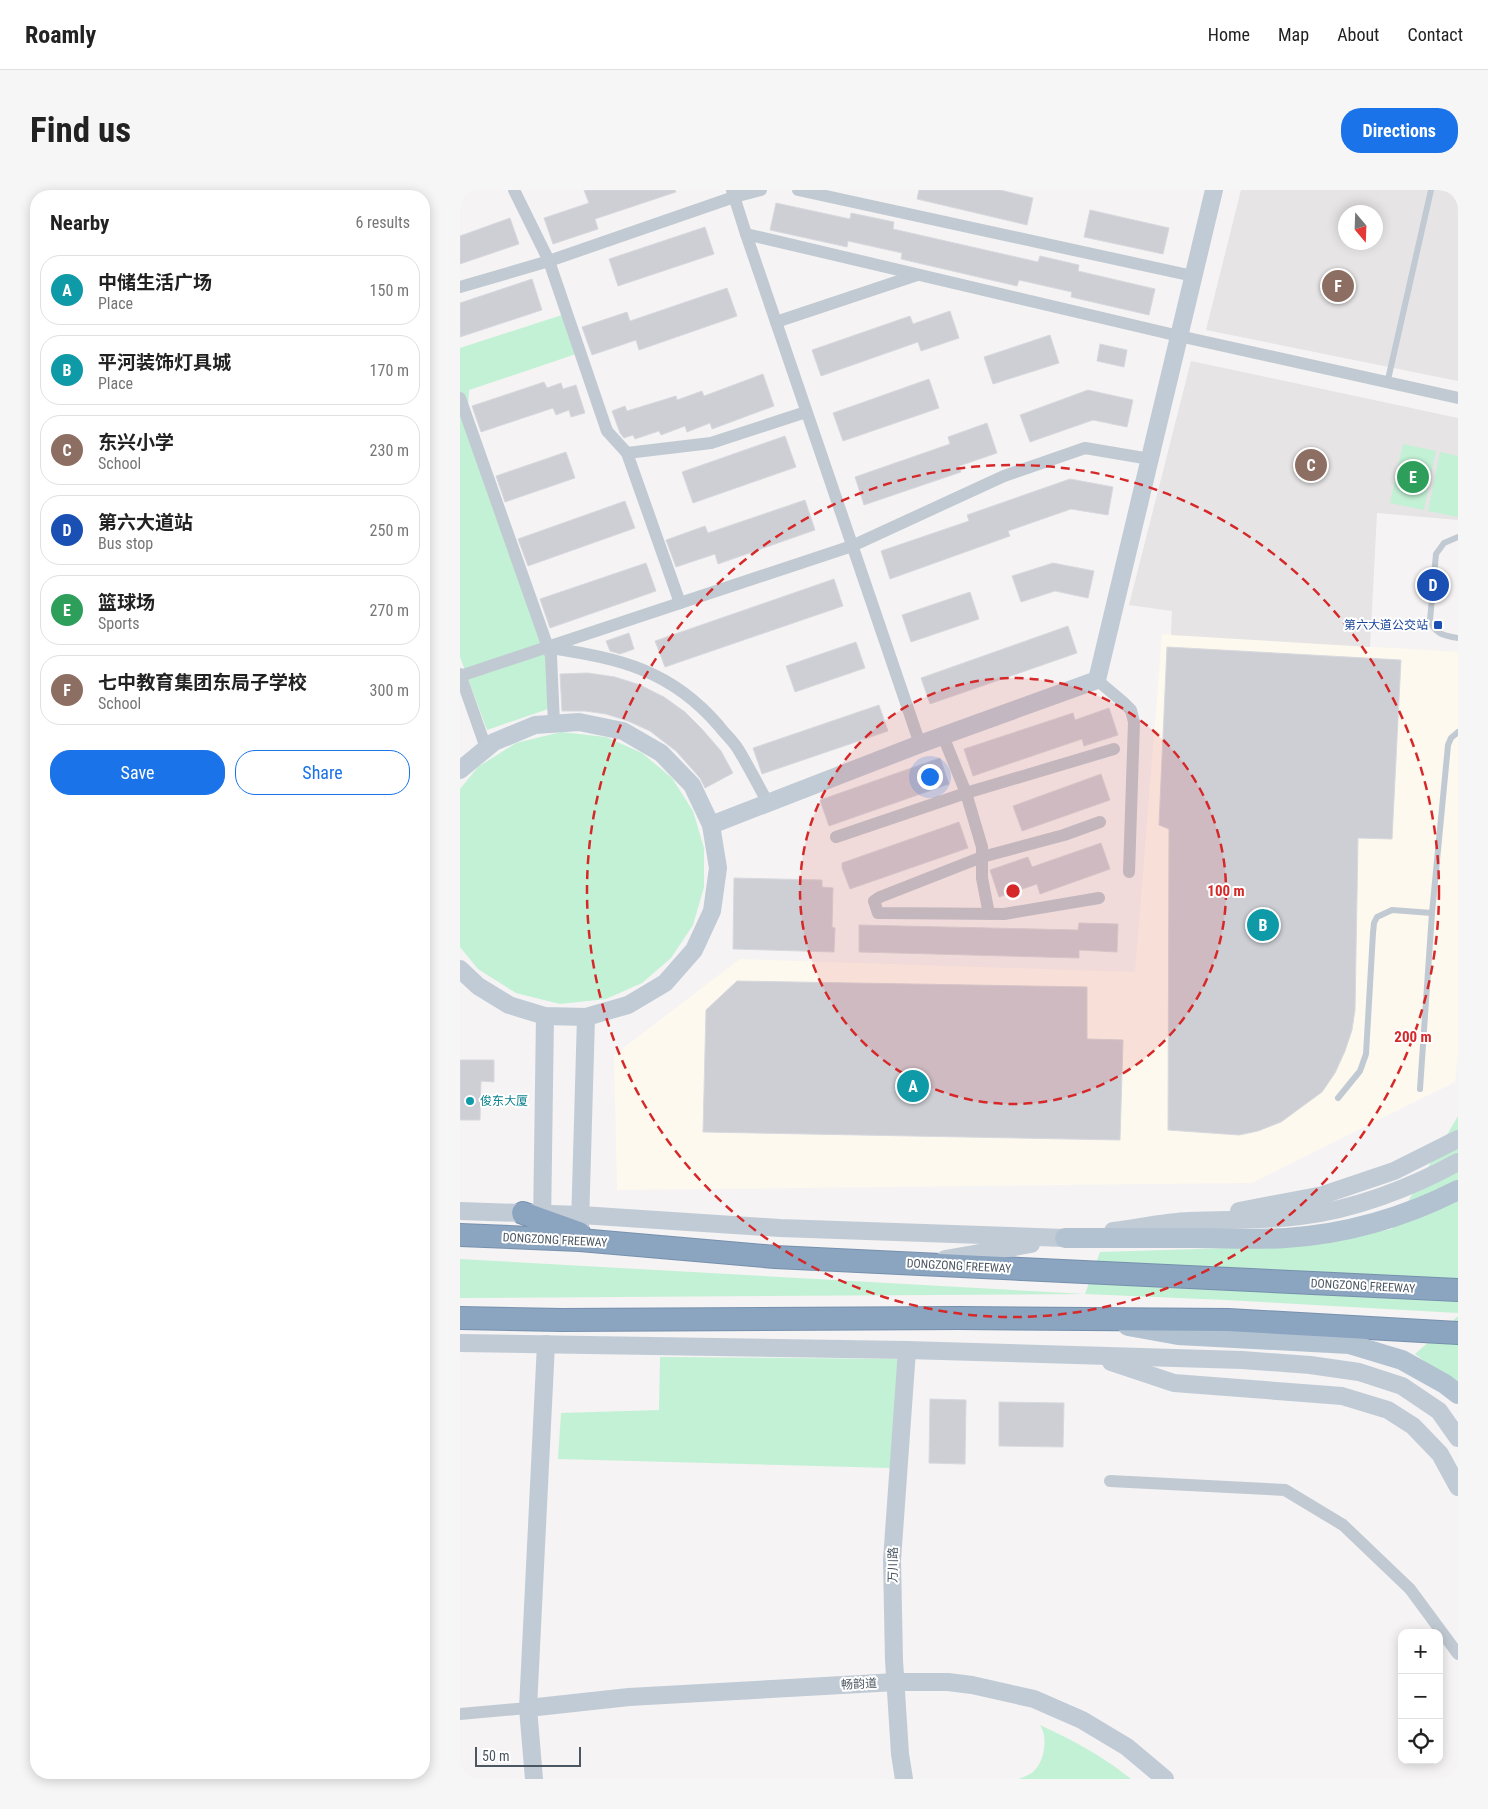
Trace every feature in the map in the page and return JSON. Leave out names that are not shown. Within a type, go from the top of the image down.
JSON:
[{"type":"highway","name":"DONGZONG FREEWAY","points":[[460,1235],[538,1221],[580,1230],[605,1243],[775,1257],[1458,1290]]},
{"type":"highway","points":[[460,1318],[562,1320],[1228,1320],[1458,1333]]},
{"type":"main road","points":[[1065,1238],[1287,1238],[1328,1233],[1386,1220],[1430,1205],[1458,1190]]},
{"type":"main road","points":[[1085,1319],[1178,1335],[1349,1344],[1402,1360],[1458,1394]]},
{"type":"main road","points":[[1418,1368],[1458,1405]]},
{"type":"street","points":[[514,190],[549,260],[607,432],[627,453],[680,603]]},
{"type":"street","points":[[460,287],[549,260],[733,193],[761,190]]},
{"type":"street","points":[[798,190],[1193,276]]},
{"type":"street","points":[[1097,680],[1214,190]]},
{"type":"street","points":[[733,193],[920,744]]},
{"type":"street","points":[[746,234],[1387,384],[1458,398]]},
{"type":"street","points":[[776,322],[918,275]]},
{"type":"street","points":[[460,398],[551,656],[554,724]]},
{"type":"street","points":[[627,453],[711,443],[806,412]]},
{"type":"street","points":[[486,748],[460,676],[852,546],[1004,476],[1085,448],[1150,459]]},
{"type":"street","points":[[547,647],[592,654],[633,665],[674,684],[706,711],[738,748],[768,803]]},
{"type":"street","points":[[711,825],[920,744],[1097,680]]},
{"type":"street","points":[[1097,680],[1131,710],[1134,722],[1129,872]]},
{"type":"street","points":[[460,770],[494,742],[535,726],[580,722],[623,731],[662,753],[692,785],[711,825],[718,868],[712,911],[694,950],[665,983],[628,1006],[586,1017],[544,1016],[509,1005],[478,986],[460,969]]},
{"type":"street","points":[[943,736],[966,793],[982,847],[982,878],[989,914]]},
{"type":"street","points":[[836,837],[966,793],[1114,749]]},
{"type":"street","points":[[1100,822],[1064,835],[982,857],[874,901],[878,913],[1004,914],[1100,898]]},
{"type":"street","points":[[460,1211],[538,1221],[544,1016]]},
{"type":"street","points":[[586,1017],[580,1230],[780,1228],[1065,1238]]},
{"type":"street","points":[[918,1264],[1065,1238],[1186,1221],[1323,1195],[1394,1171],[1458,1138]]},
{"type":"street","points":[[1186,1221],[1259,1219],[1309,1214],[1364,1202],[1431,1177],[1458,1162]]},
{"type":"street","points":[[460,1343],[907,1350],[1242,1360],[1310,1365],[1360,1372],[1402,1386],[1439,1411],[1458,1438]]},
{"type":"street","points":[[534,1779],[528,1708],[546,1344]]},
{"type":"street","name":"万川路","points":[[904,1779],[900,1754],[896,1682],[892,1560],[907,1350]]},
{"type":"street","points":[[1094,1356],[1174,1383],[1342,1396],[1388,1410],[1413,1426],[1440,1454],[1458,1488]]},
{"type":"street","points":[[1110,1481],[1285,1490],[1343,1525],[1410,1589],[1458,1654]]},
{"type":"street","name":"畅韵道","points":[[528,1708],[629,1697],[896,1682],[948,1682],[972,1685],[1034,1699],[1082,1720],[1127,1747],[1165,1779]]},
{"type":"street","points":[[460,1714],[528,1708]]},
{"type":"lane","points":[[1387,384],[1431,190]]},
{"type":"lane","points":[[1458,537],[1444,543],[1436,554],[1430,620],[1432,628],[1438,633],[1458,638]]},
{"type":"lane","points":[[1420,1090],[1432,914],[1448,745],[1451,738],[1458,732]]},
{"type":"lane","points":[[1338,1098],[1360,1071],[1366,1054],[1373,933],[1377,917],[1392,910],[1432,914]]},
{"type":"shaded area","points":[[1241,190],[1458,190],[1458,381],[1206,330]]},
{"type":"shaded area","points":[[1191,361],[1458,418],[1458,520],[1377,513],[1370,647],[1171,635],[1172,611],[1129,605]]},
{"type":"shaded area","points":[[1162,634],[1458,652],[1458,1056],[1455,1082],[1252,1183],[617,1190],[614,1055],[740,959],[1135,972]]},
{"type":"green space","points":[[562,315],[576,354],[469,390],[467,426],[552,670],[557,706],[487,730],[460,657],[460,348]]},
{"type":"green space","points":[[1403,444],[1436,451],[1424,510],[1390,503]]},
{"type":"green space","points":[[1440,452],[1458,456],[1458,517],[1428,511]]},
{"type":"green space","points":[[561,732],[606,737],[642,753],[672,778],[693,811],[704,848],[704,887],[693,925],[671,958],[642,983],[606,999],[560,1004],[516,993],[478,969],[460,947],[460,789],[478,767],[516,743]]},
{"type":"green space","points":[[1458,1116],[1458,1313],[1085,1294],[1100,1252],[1295,1246],[1392,1229]]},
{"type":"green space","points":[[460,1259],[1085,1294],[460,1298]]},
{"type":"green space","points":[[1458,1316],[1458,1386],[1415,1354]]},
{"type":"green space","points":[[660,1357],[899,1359],[890,1468],[558,1459],[561,1413],[659,1410]]},
{"type":"green space","points":[[1040,1725],[1087,1749],[1131,1779],[1019,1779],[1029,1775],[1038,1767],[1041,1761],[1045,1742]]},
{"type":"building","points":[[584,190],[675,190],[676,192],[595,219],[598,229],[553,244],[544,218],[589,203]]},
{"type":"building","points":[[919,190],[1000,190],[1033,198],[1027,225],[917,199]]},
{"type":"building","points":[[776,203],[850,219],[851,213],[894,222],[893,229],[1038,262],[1040,256],[1079,265],[1078,271],[1155,289],[1149,315],[1071,297],[1072,292],[1019,280],[1017,286],[901,259],[902,253],[848,241],[847,247],[770,230]]},
{"type":"building","points":[[1090,210],[1169,228],[1163,254],[1084,237]]},
{"type":"building","points":[[510,218],[519,244],[460,264],[460,236]]},
{"type":"building","points":[[705,227],[714,254],[618,286],[609,259]]},
{"type":"building","points":[[532,279],[542,310],[460,337],[460,303]]},
{"type":"building","points":[[727,288],[737,316],[639,350],[636,340],[592,355],[582,327],[627,312],[630,321]]},
{"type":"building","points":[[950,311],[959,338],[921,351],[918,342],[821,376],[812,350],[910,316],[913,324]]},
{"type":"building","points":[[1050,335],[1059,363],[993,384],[984,357]]},
{"type":"building","points":[[1100,344],[1127,350],[1124,367],[1097,361]]},
{"type":"building","points":[[763,374],[774,406],[712,429],[710,423],[687,432],[685,426],[661,435],[659,431],[635,439],[633,435],[624,438],[620,433],[612,411],[625,406],[627,411],[676,396],[677,400],[702,391],[704,396]]},
{"type":"building","points":[[929,379],[939,408],[843,441],[833,413]]},
{"type":"building","points":[[544,382],[547,388],[561,383],[563,389],[576,385],[585,413],[571,417],[569,410],[556,415],[553,408],[481,432],[472,406]]},
{"type":"building","points":[[1088,390],[1133,400],[1127,427],[1093,420],[1030,442],[1020,415]]},
{"type":"building","points":[[987,423],[997,453],[959,466],[961,472],[864,505],[855,477],[950,444],[948,437]]},
{"type":"building","points":[[785,436],[796,467],[693,503],[682,472]]},
{"type":"building","points":[[566,452],[575,478],[505,502],[496,476]]},
{"type":"building","points":[[1070,479],[1113,487],[1108,515],[1071,509],[1008,531],[1010,536],[890,579],[881,551],[969,521],[967,515]]},
{"type":"building","points":[[805,500],[815,530],[718,564],[715,554],[676,567],[666,540],[705,526],[708,533]]},
{"type":"building","points":[[625,501],[635,528],[528,566],[518,539]]},
{"type":"building","points":[[646,563],[656,591],[550,628],[540,599]]},
{"type":"building","points":[[1053,563],[1094,571],[1088,598],[1055,591],[1021,602],[1012,576]]},
{"type":"building","points":[[834,579],[843,606],[665,667],[655,641]]},
{"type":"building","points":[[970,592],[979,619],[911,642],[902,615]]},
{"type":"building","points":[[1068,626],[1077,653],[930,704],[921,678]]},
{"type":"building","points":[[629,633],[634,649],[620,654],[610,651],[606,641]]},
{"type":"building","points":[[856,642],[865,668],[795,692],[786,666]]},
{"type":"building","points":[[1167,647],[1401,660],[1392,839],[1358,838],[1355,1010],[1352,1030],[1345,1051],[1335,1073],[1322,1092],[1281,1122],[1258,1131],[1239,1135],[1168,1130],[1169,829],[1159,825]]},
{"type":"building","points":[[588,673],[615,677],[640,685],[664,697],[685,712],[701,728],[721,751],[733,773],[705,788],[700,778],[676,751],[650,731],[606,714],[585,711],[562,711],[560,674]]},
{"type":"building","points":[[879,705],[888,731],[762,774],[753,748]]},
{"type":"building","points":[[1109,708],[1118,735],[1084,746],[1082,739],[973,776],[964,749],[1073,713],[1075,720]]},
{"type":"building","points":[[940,758],[949,784],[829,826],[820,800]]},
{"type":"building","points":[[1101,774],[1110,800],[1022,831],[1013,806]]},
{"type":"building","points":[[959,822],[968,848],[850,889],[842,863]]},
{"type":"building","points":[[1101,843],[1110,869],[1040,894],[1037,884],[999,897],[990,870],[1028,857],[1032,867]]},
{"type":"building","points":[[734,878],[822,880],[822,887],[833,888],[832,927],[835,928],[834,952],[733,949]]},
{"type":"building","points":[[1079,923],[1118,924],[1117,952],[1079,950],[1079,958],[859,952],[859,925],[1078,930]]},
{"type":"building","points":[[737,981],[1087,987],[1087,1039],[1123,1040],[1120,1140],[703,1132],[706,1010]]},
{"type":"building","name":"俊东大厦","points":[[460,1060],[494,1060],[494,1082],[481,1081],[480,1120],[460,1120]]},
{"type":"building","points":[[930,1399],[966,1400],[965,1464],[929,1463]]},
{"type":"building","points":[[999,1402],[1064,1403],[1063,1447],[999,1446]]},
{"type":"place","name":"七中教育集团东局子学校","points":[[1338,286]]},
{"type":"place","name":"东兴小学","points":[[1311,465]]},
{"type":"place","name":"篮球场","points":[[1413,477]]},
{"type":"place","name":"第六大道站","points":[[1433,585]]},
{"type":"place","name":"第六大道公交站","points":[[1438,625]]},
{"type":"place","name":"平河装饰灯具城","points":[[1263,925]]},
{"type":"place","name":"中储生活广场","points":[[913,1086]]},
{"type":"place","name":"俊东大厦","points":[[470,1101]]}]
